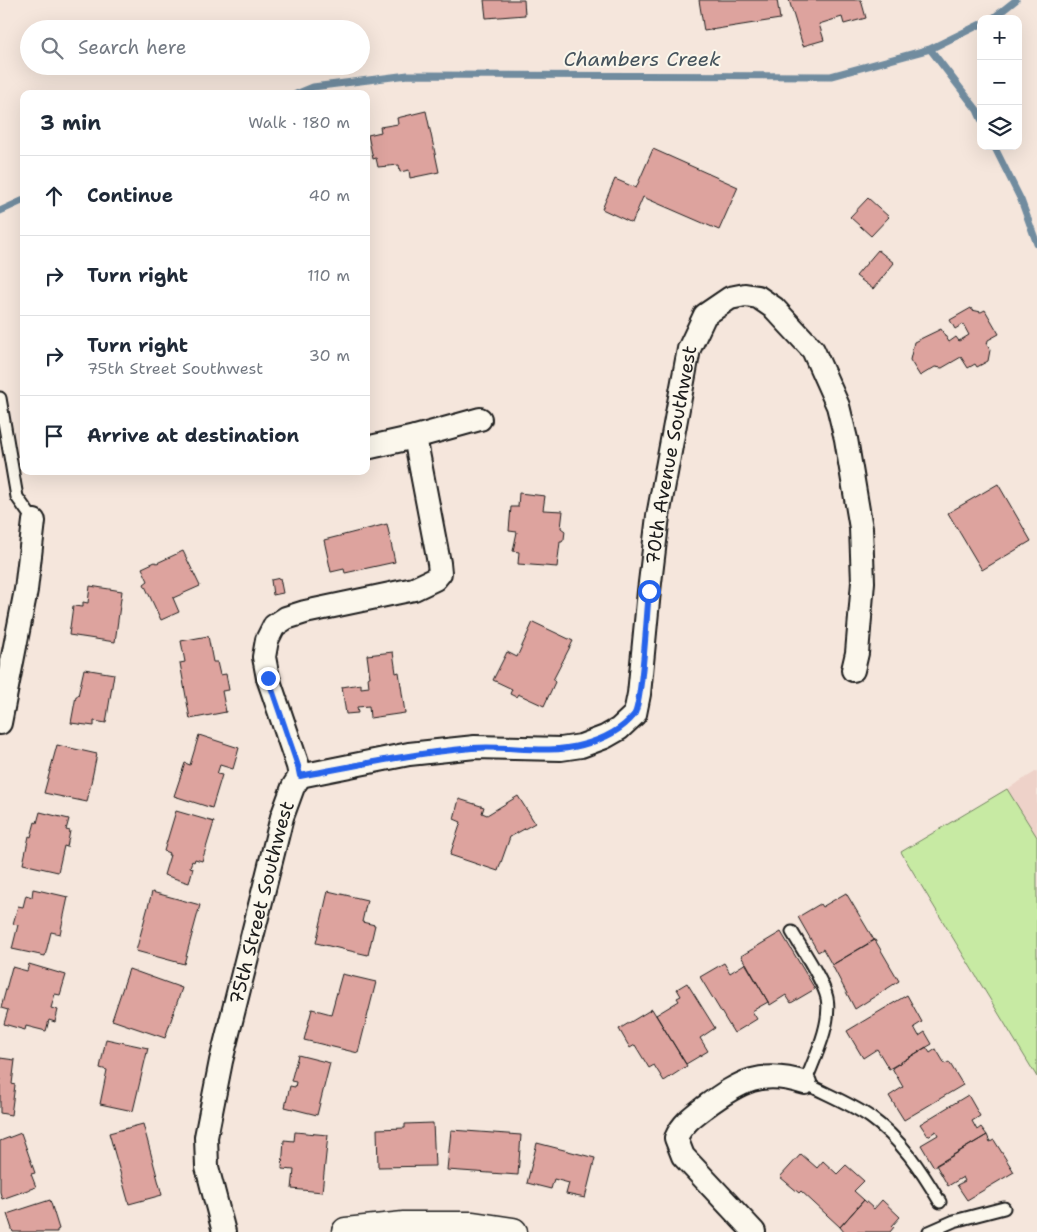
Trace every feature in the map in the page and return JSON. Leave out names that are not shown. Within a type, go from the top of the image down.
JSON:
[{"type":"street","name":"70th Avenue Southwest","points":[[300,776],[409,754],[475,747],[561,749],[581,746],[619,729],[635,714],[639,694],[658,516],[689,349],[705,315],[730,298],[745,294],[758,297],[774,308],[813,350],[838,406],[846,439],[861,528],[863,582],[857,653],[853,670]]},
{"type":"street","points":[[370,447],[480,419]]},
{"type":"street","name":"75th Street Southwest","points":[[224,1232],[207,1167],[206,1137],[221,1061],[282,817],[293,786],[300,776],[268,678],[264,657],[266,640],[274,626],[286,618],[305,612],[414,589],[435,580],[440,573],[439,563],[415,437]]},
{"type":"street","points":[[0,723],[26,590],[34,521]]},
{"type":"street","points":[[754,1232],[683,1156],[676,1138],[689,1119],[730,1089],[746,1082],[761,1077],[777,1077],[806,1083]]},
{"type":"street","points":[[346,1232],[473,1226],[513,1232]]},
{"type":"lane","points":[[0,398],[17,497],[34,521]]},
{"type":"lane","points":[[792,932],[817,975],[827,997],[827,1014],[823,1036],[806,1083],[870,1117],[903,1147],[917,1163],[940,1202]]},
{"type":"lane","points":[[929,1232],[954,1221],[1004,1208]]},
{"type":"shaded area","points":[[1037,771],[1037,837],[1007,789]]},
{"type":"green space","points":[[1007,789],[1037,837],[1037,1077],[901,852]]},
{"type":"building","points":[[484,0],[524,0],[525,15],[486,18]]},
{"type":"building","points":[[699,0],[777,0],[780,19],[704,31]]},
{"type":"building","points":[[789,0],[861,0],[866,18],[844,24],[842,17],[819,24],[824,40],[803,46]]},
{"type":"building","points":[[426,111],[439,172],[410,178],[409,170],[400,172],[399,165],[378,167],[376,158],[373,159],[370,135],[381,132],[380,127],[398,124],[397,118]]},
{"type":"building","points":[[653,149],[738,187],[719,230],[643,197],[632,223],[602,209],[615,179],[636,188]]},
{"type":"building","points":[[868,198],[889,217],[871,236],[850,217]]},
{"type":"building","points":[[878,250],[894,263],[873,289],[856,276]]},
{"type":"building","points":[[971,308],[981,312],[985,310],[999,334],[988,340],[987,345],[990,350],[988,361],[977,367],[975,364],[968,368],[961,357],[942,368],[935,367],[920,376],[910,360],[914,342],[941,329],[949,342],[956,337],[959,341],[969,335],[963,324],[955,329],[950,320]]},
{"type":"building","points":[[998,484],[1031,541],[982,570],[948,513]]},
{"type":"building","points":[[519,493],[545,496],[543,510],[563,511],[561,528],[565,531],[564,539],[560,542],[557,567],[518,564],[519,552],[513,551],[517,532],[509,531],[511,507],[518,507]]},
{"type":"building","points":[[387,524],[395,562],[345,573],[344,569],[331,572],[324,540]]},
{"type":"building","points":[[183,551],[200,586],[173,598],[179,612],[161,620],[144,584],[148,581],[142,568]]},
{"type":"building","points":[[280,578],[283,593],[273,595],[271,580]]},
{"type":"building","points":[[90,586],[122,591],[115,642],[69,635],[73,606],[83,607],[83,602],[88,603]]},
{"type":"building","points":[[533,622],[573,641],[553,680],[555,682],[544,706],[518,694],[516,697],[510,694],[512,689],[493,680],[507,652],[517,657]]},
{"type":"building","points":[[208,636],[213,662],[217,662],[220,675],[226,674],[229,690],[222,691],[226,712],[190,719],[180,663],[185,662],[181,641]]},
{"type":"building","points":[[393,652],[396,673],[399,672],[405,713],[370,718],[369,706],[357,707],[358,713],[346,714],[342,687],[361,684],[361,688],[369,687],[368,677],[370,677],[367,655]]},
{"type":"building","points":[[84,669],[114,674],[106,723],[94,721],[94,726],[71,723]]},
{"type":"building","points":[[199,735],[239,748],[233,769],[220,765],[217,774],[222,775],[212,808],[174,796],[185,763],[190,765]]},
{"type":"building","points":[[57,745],[97,754],[87,802],[44,793]]},
{"type":"building","points":[[518,796],[535,823],[510,837],[498,871],[450,855],[461,822],[454,819],[459,799],[484,807],[482,813],[487,815]]},
{"type":"building","points":[[176,811],[214,822],[202,861],[195,859],[194,862],[192,861],[190,867],[193,868],[189,883],[164,875],[170,855],[164,851]]},
{"type":"building","points":[[40,812],[69,819],[66,830],[70,831],[67,847],[64,846],[58,872],[23,864],[29,836],[31,837]]},
{"type":"building","points":[[33,889],[68,897],[60,934],[51,932],[45,956],[12,949],[18,925],[13,924],[18,906],[23,907],[26,895],[32,897]]},
{"type":"building","points":[[328,891],[367,900],[362,922],[375,925],[368,955],[316,943]]},
{"type":"building","points":[[152,892],[200,905],[184,964],[136,951]]},
{"type":"building","points":[[846,893],[874,940],[832,965],[823,949],[818,952],[798,917],[820,904],[822,907]]},
{"type":"building","points":[[781,932],[815,989],[791,1003],[786,995],[770,1005],[741,956]]},
{"type":"building","points":[[875,940],[899,981],[855,1009],[832,965]]},
{"type":"building","points":[[724,963],[730,973],[746,963],[768,1002],[752,1011],[757,1019],[734,1033],[700,977]]},
{"type":"building","points":[[29,964],[66,975],[60,995],[55,994],[51,1008],[58,1010],[55,1022],[49,1020],[46,1031],[26,1026],[25,1030],[4,1024],[8,1010],[1,1008],[12,967],[27,971]]},
{"type":"building","points":[[129,969],[182,988],[165,1038],[112,1020]]},
{"type":"building","points":[[342,974],[376,982],[358,1053],[304,1040],[312,1009],[331,1014]]},
{"type":"building","points":[[687,983],[715,1028],[700,1038],[708,1051],[686,1064],[656,1015],[679,1001],[677,998],[681,996],[677,989]]},
{"type":"building","points":[[907,995],[922,1022],[914,1027],[919,1036],[925,1032],[932,1044],[889,1069],[877,1049],[863,1058],[847,1031]]},
{"type":"building","points":[[652,1009],[687,1066],[664,1081],[654,1065],[649,1068],[635,1045],[630,1048],[619,1029]]},
{"type":"building","points":[[106,1039],[148,1048],[133,1111],[100,1104],[107,1070],[100,1068]]},
{"type":"building","points":[[926,1047],[930,1053],[936,1049],[945,1064],[949,1062],[963,1085],[904,1120],[889,1096],[903,1087],[892,1068]]},
{"type":"building","points":[[298,1055],[330,1063],[317,1115],[285,1107],[290,1086],[295,1087],[296,1082],[291,1081]]},
{"type":"building","points":[[0,1058],[15,1060],[12,1084],[15,1085],[11,1115],[0,1113]]},
{"type":"building","points":[[968,1095],[980,1116],[972,1121],[977,1130],[981,1127],[987,1135],[934,1167],[921,1145],[938,1135],[936,1131],[928,1136],[920,1124]]},
{"type":"building","points":[[433,1123],[435,1166],[378,1167],[377,1129],[405,1128],[405,1124]]},
{"type":"building","points":[[143,1124],[162,1195],[129,1204],[109,1133]]},
{"type":"building","points":[[451,1130],[521,1135],[518,1175],[447,1170]]},
{"type":"building","points":[[295,1132],[328,1135],[322,1192],[292,1189],[294,1170],[282,1169],[284,1140],[294,1141]]},
{"type":"building","points":[[21,1133],[35,1173],[31,1174],[36,1187],[2,1199],[0,1192],[0,1141]]},
{"type":"building","points":[[987,1135],[990,1142],[994,1140],[1014,1172],[967,1200],[957,1185],[965,1181],[963,1177],[948,1186],[936,1165]]},
{"type":"building","points":[[537,1143],[595,1158],[585,1198],[566,1194],[569,1183],[554,1179],[551,1189],[527,1183]]},
{"type":"building","points":[[801,1154],[817,1168],[823,1161],[837,1174],[846,1165],[864,1181],[854,1191],[864,1200],[840,1227],[801,1191],[799,1193],[780,1177]]},
{"type":"building","points":[[50,1200],[59,1229],[57,1232],[13,1232],[7,1214]]},
{"type":"building","points":[[864,1200],[874,1209],[882,1200],[900,1217],[892,1226],[894,1227],[890,1232],[844,1232],[840,1227]]},
{"type":"waterway","name":"Chambers Creek","points":[[997,15],[1016,0]]},
{"type":"waterway","name":"Chambers Creek","points":[[306,90],[313,87],[408,75],[831,76],[930,49],[977,26]]},
{"type":"waterway","points":[[930,49],[977,110]]},
{"type":"waterway","points":[[996,150],[1021,200],[1037,244]]},
{"type":"waterway","name":"Chambers Creek","points":[[0,211],[20,202]]},
{"type":"route","points":[[268,678],[300,776],[409,754],[475,747],[561,749],[581,746],[619,729],[635,714],[639,694],[649,591]]}]
